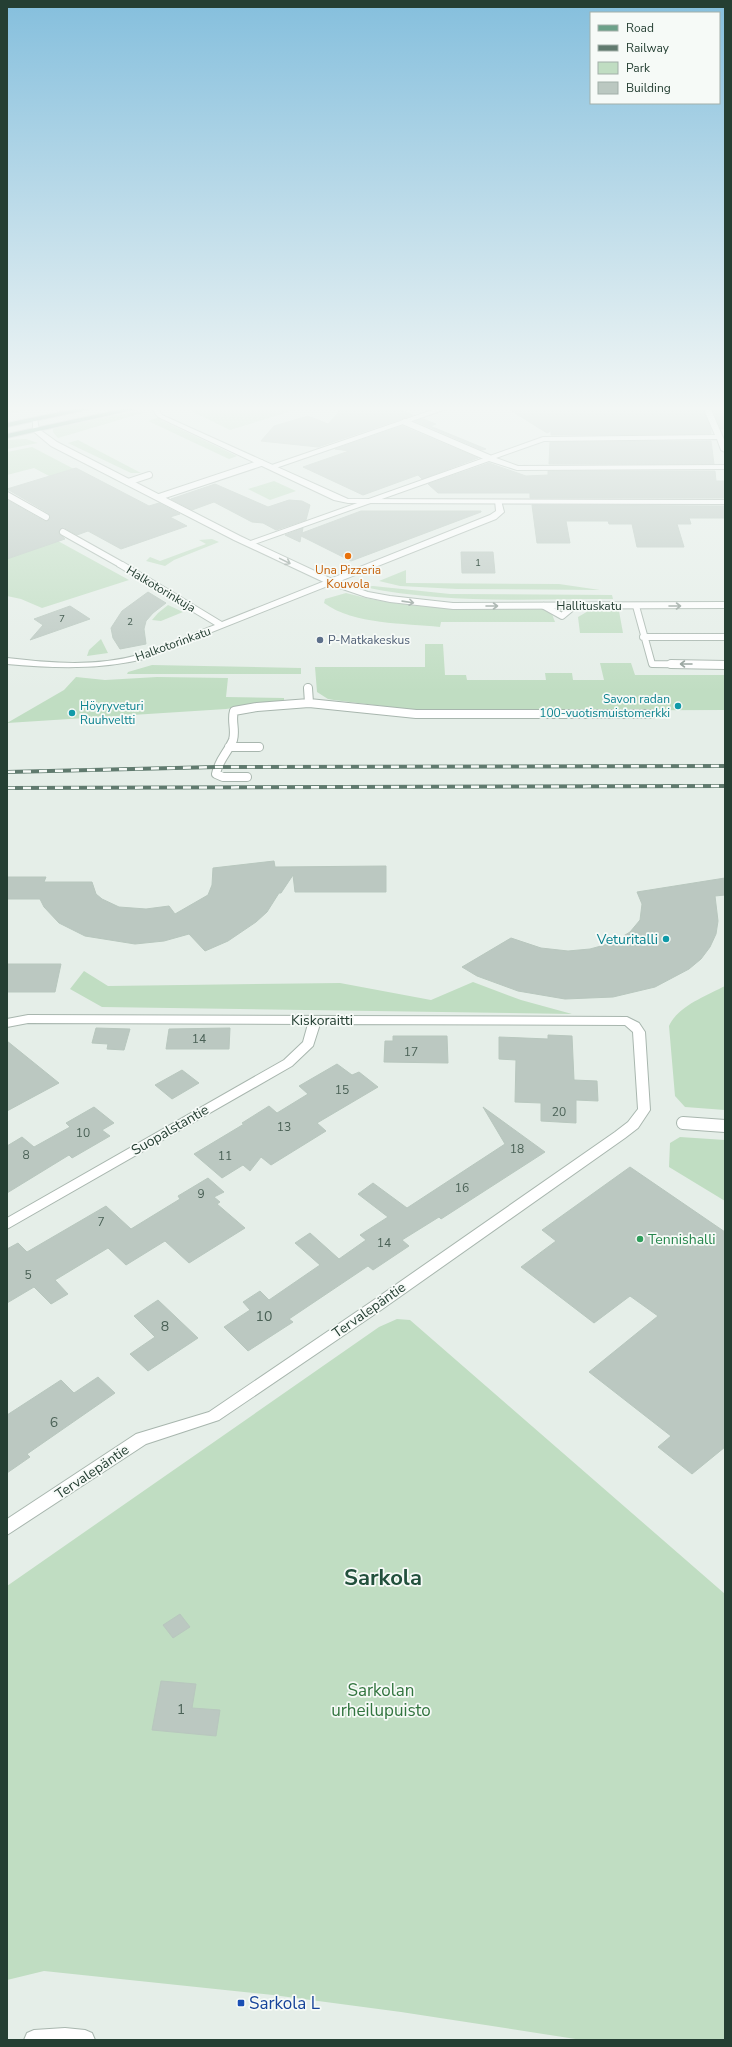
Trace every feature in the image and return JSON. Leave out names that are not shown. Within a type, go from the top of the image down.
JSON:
[{"type":"street","name":"Hallituskatu","points":[[164,501],[331,582],[366,594],[390,599],[453,606],[725,606]]},
{"type":"street","points":[[352,501],[361,502],[725,502]]},
{"type":"street","points":[[249,543],[365,501]]},
{"type":"street","name":"Halkotorinkatu","points":[[7,661],[74,667],[117,663],[142,657],[493,516],[500,512],[498,502]]},
{"type":"street","name":"Halkotorinkuja","points":[[120,564],[222,626]]},
{"type":"street","name":"Kiskoraitti","points":[[7,1022],[28,1019],[613,1020],[627,1021],[636,1026]]},
{"type":"street","name":"Suopalstantie","points":[[7,1224],[288,1063],[310,1043],[315,1020]]},
{"type":"street","name":"Tervalepäntie","points":[[7,1528],[141,1439],[160,1430],[202,1421],[214,1416],[376,1306],[633,1125],[644,1110],[638,1032],[636,1026]]},
{"type":"street","points":[[34,2040],[65,2038],[85,2040]]},
{"type":"lane","points":[[17,501],[46,517]]},
{"type":"lane","points":[[63,532],[120,564]]},
{"type":"lane","points":[[636,606],[652,664],[725,665]]},
{"type":"lane","points":[[644,637],[725,637]]},
{"type":"lane","points":[[308,688],[308,703]]},
{"type":"lane","points":[[247,777],[223,777],[216,774],[216,767],[233,740],[231,716],[234,711],[257,707],[308,703],[416,714],[652,714]]},
{"type":"lane","points":[[229,747],[259,746]]},
{"type":"lane","points":[[683,1123],[725,1126]]},
{"type":"green space","points":[[212,539],[219,542],[174,560],[165,566],[146,561],[150,557],[160,561],[206,544],[199,540]]},
{"type":"green space","points":[[58,541],[129,580],[42,608],[21,599],[7,596],[7,559]]},
{"type":"green space","points":[[406,570],[406,583],[559,584],[600,590],[457,589],[400,586],[379,581]]},
{"type":"green space","points":[[373,586],[450,594],[612,595],[613,599],[519,600],[456,598],[425,596],[364,587]]},
{"type":"green space","points":[[346,593],[395,603],[445,608],[546,609],[552,614],[555,622],[441,622],[440,627],[380,622],[365,619],[336,610],[324,603],[325,599]]},
{"type":"green space","points":[[168,605],[183,612],[161,621],[152,620],[158,613]]},
{"type":"green space","points":[[590,610],[619,611],[623,633],[580,633],[578,617]]},
{"type":"green space","points":[[101,639],[108,653],[87,656],[89,650]]},
{"type":"green space","points":[[425,644],[443,644],[445,675],[466,675],[467,680],[546,680],[545,673],[572,673],[573,680],[604,680],[600,663],[631,663],[635,675],[725,675],[725,710],[441,711],[407,709],[334,700],[328,699],[317,692],[315,667],[425,667]]},
{"type":"green space","points":[[152,665],[301,668],[301,674],[127,674],[128,672]]},
{"type":"green space","points":[[76,677],[105,680],[157,677],[228,678],[226,697],[284,698],[284,701],[226,709],[7,723],[64,690]]},
{"type":"green space","points":[[84,971],[108,986],[340,983],[431,1000],[473,982],[521,1000],[572,1014],[102,1007],[70,989]]},
{"type":"green space","points":[[725,986],[725,1110],[685,1107],[675,1096],[669,1026],[679,1013],[693,1002]]},
{"type":"green space","points":[[680,1137],[725,1140],[725,1201],[669,1167],[670,1143]]},
{"type":"green space","name":"Sarkolan urheilupuisto","points":[[397,1319],[410,1320],[725,1594],[725,2040],[582,2040],[401,2012],[273,1995],[44,1971],[7,1980],[7,1586],[379,1327]]},
{"type":"building","points":[[7,501],[44,521],[48,521],[51,517],[48,513],[27,501],[138,501],[149,506],[159,503],[180,514],[170,517],[187,526],[121,549],[88,531],[77,535],[63,527],[58,532],[65,539],[7,559]]},
{"type":"building","points":[[174,501],[253,501],[268,507],[287,501],[296,501],[302,501],[310,505],[306,520],[276,530],[263,523],[252,522],[214,502],[192,510]]},
{"type":"building","points":[[532,505],[725,506],[725,518],[689,518],[691,524],[677,524],[684,547],[637,547],[632,524],[609,524],[608,521],[566,521],[570,543],[537,543]]},
{"type":"building","points":[[361,511],[481,512],[351,561],[301,536],[300,542],[285,535],[303,528],[302,533]]},
{"type":"building","points":[[461,552],[493,552],[495,573],[462,573]]},
{"type":"building","points":[[148,592],[166,603],[153,613],[146,621],[144,629],[146,644],[120,649],[113,638],[111,628],[122,611]]},
{"type":"building","points":[[70,606],[90,619],[30,640],[43,625],[34,619]]},
{"type":"building","points":[[274,861],[275,867],[386,866],[386,892],[295,892],[293,875],[267,912],[256,922],[228,941],[205,951],[189,934],[164,941],[135,944],[85,936],[59,923],[44,907],[40,899],[7,899],[7,877],[46,877],[44,882],[92,882],[96,894],[102,899],[119,907],[146,909],[169,906],[175,914],[208,895],[212,885],[213,868]]},
{"type":"building","name":"Veturitalli","points":[[725,878],[725,895],[715,896],[718,921],[716,934],[710,947],[701,959],[689,969],[655,987],[613,997],[565,999],[518,991],[477,976],[462,967],[511,938],[541,948],[568,951],[590,949],[612,943],[630,932],[640,920],[642,904],[637,892]]},
{"type":"building","points":[[7,964],[61,964],[55,992],[7,992]]},
{"type":"building","points":[[96,1028],[130,1029],[124,1050],[107,1049],[108,1044],[92,1043]]},
{"type":"building","points":[[230,1028],[229,1049],[166,1049],[169,1029]]},
{"type":"building","points":[[548,1035],[572,1036],[574,1080],[597,1081],[598,1101],[576,1100],[576,1123],[541,1121],[541,1103],[515,1102],[516,1060],[499,1059],[499,1037],[548,1039]]},
{"type":"building","points":[[393,1036],[447,1036],[448,1063],[384,1062],[385,1041],[393,1041]]},
{"type":"building","points":[[7,1041],[59,1083],[7,1111]]},
{"type":"building","points":[[337,1064],[352,1075],[359,1072],[378,1087],[317,1123],[326,1131],[271,1165],[261,1157],[250,1171],[243,1165],[222,1178],[194,1154],[244,1124],[242,1123],[269,1106],[277,1113],[308,1094],[299,1086]]},
{"type":"building","points":[[182,1070],[199,1083],[172,1099],[155,1085]]},
{"type":"building","points":[[94,1107],[114,1123],[102,1130],[110,1136],[72,1158],[69,1155],[7,1193],[7,1146],[22,1137],[34,1147],[70,1127],[66,1123]]},
{"type":"building","points":[[483,1107],[545,1152],[441,1219],[439,1217],[402,1240],[409,1246],[373,1270],[368,1266],[289,1319],[293,1322],[248,1351],[224,1327],[250,1310],[243,1302],[260,1291],[269,1300],[320,1265],[295,1243],[310,1233],[339,1259],[366,1240],[360,1235],[388,1217],[358,1194],[373,1183],[407,1208],[505,1144]]},
{"type":"building","points":[[630,1167],[725,1232],[725,1447],[692,1474],[658,1447],[671,1436],[589,1372],[658,1316],[630,1296],[594,1323],[521,1267],[556,1241],[542,1230]]},
{"type":"building","points":[[208,1178],[224,1192],[214,1197],[220,1202],[217,1204],[245,1228],[189,1263],[165,1241],[126,1265],[108,1248],[55,1280],[68,1294],[51,1304],[34,1287],[7,1303],[7,1249],[18,1243],[27,1252],[106,1206],[131,1229],[180,1199],[178,1196]]},
{"type":"building","points":[[158,1300],[198,1338],[148,1371],[130,1354],[155,1337],[134,1316]]},
{"type":"building","points":[[98,1377],[115,1393],[27,1454],[30,1457],[7,1473],[7,1415],[61,1380],[74,1393]]},
{"type":"building","points":[[180,1614],[190,1627],[173,1638],[163,1625]]},
{"type":"building","points":[[161,1681],[196,1684],[192,1708],[220,1710],[216,1736],[152,1730]]},
{"type":"railway","points":[[7,772],[216,767],[725,766]]},
{"type":"railway","points":[[7,788],[725,786]]},
{"type":"place","name":"Una Pizzeria Kouvola","points":[[348,556]]},
{"type":"place","name":"P-Matkakeskus","points":[[320,640]]},
{"type":"place","name":"Savon radan 100-vuotismuistomerkki","points":[[678,706]]},
{"type":"place","name":"Höyryveturi Ruuhveltti","points":[[72,713]]},
{"type":"place","name":"Veturitalli","points":[[666,939]]},
{"type":"place","name":"Tennishalli","points":[[640,1239]]},
{"type":"place","name":"Sarkola L","points":[[241,2003]]},
{"type":"district","name":"Sarkola","points":[[383,1578]]}]
